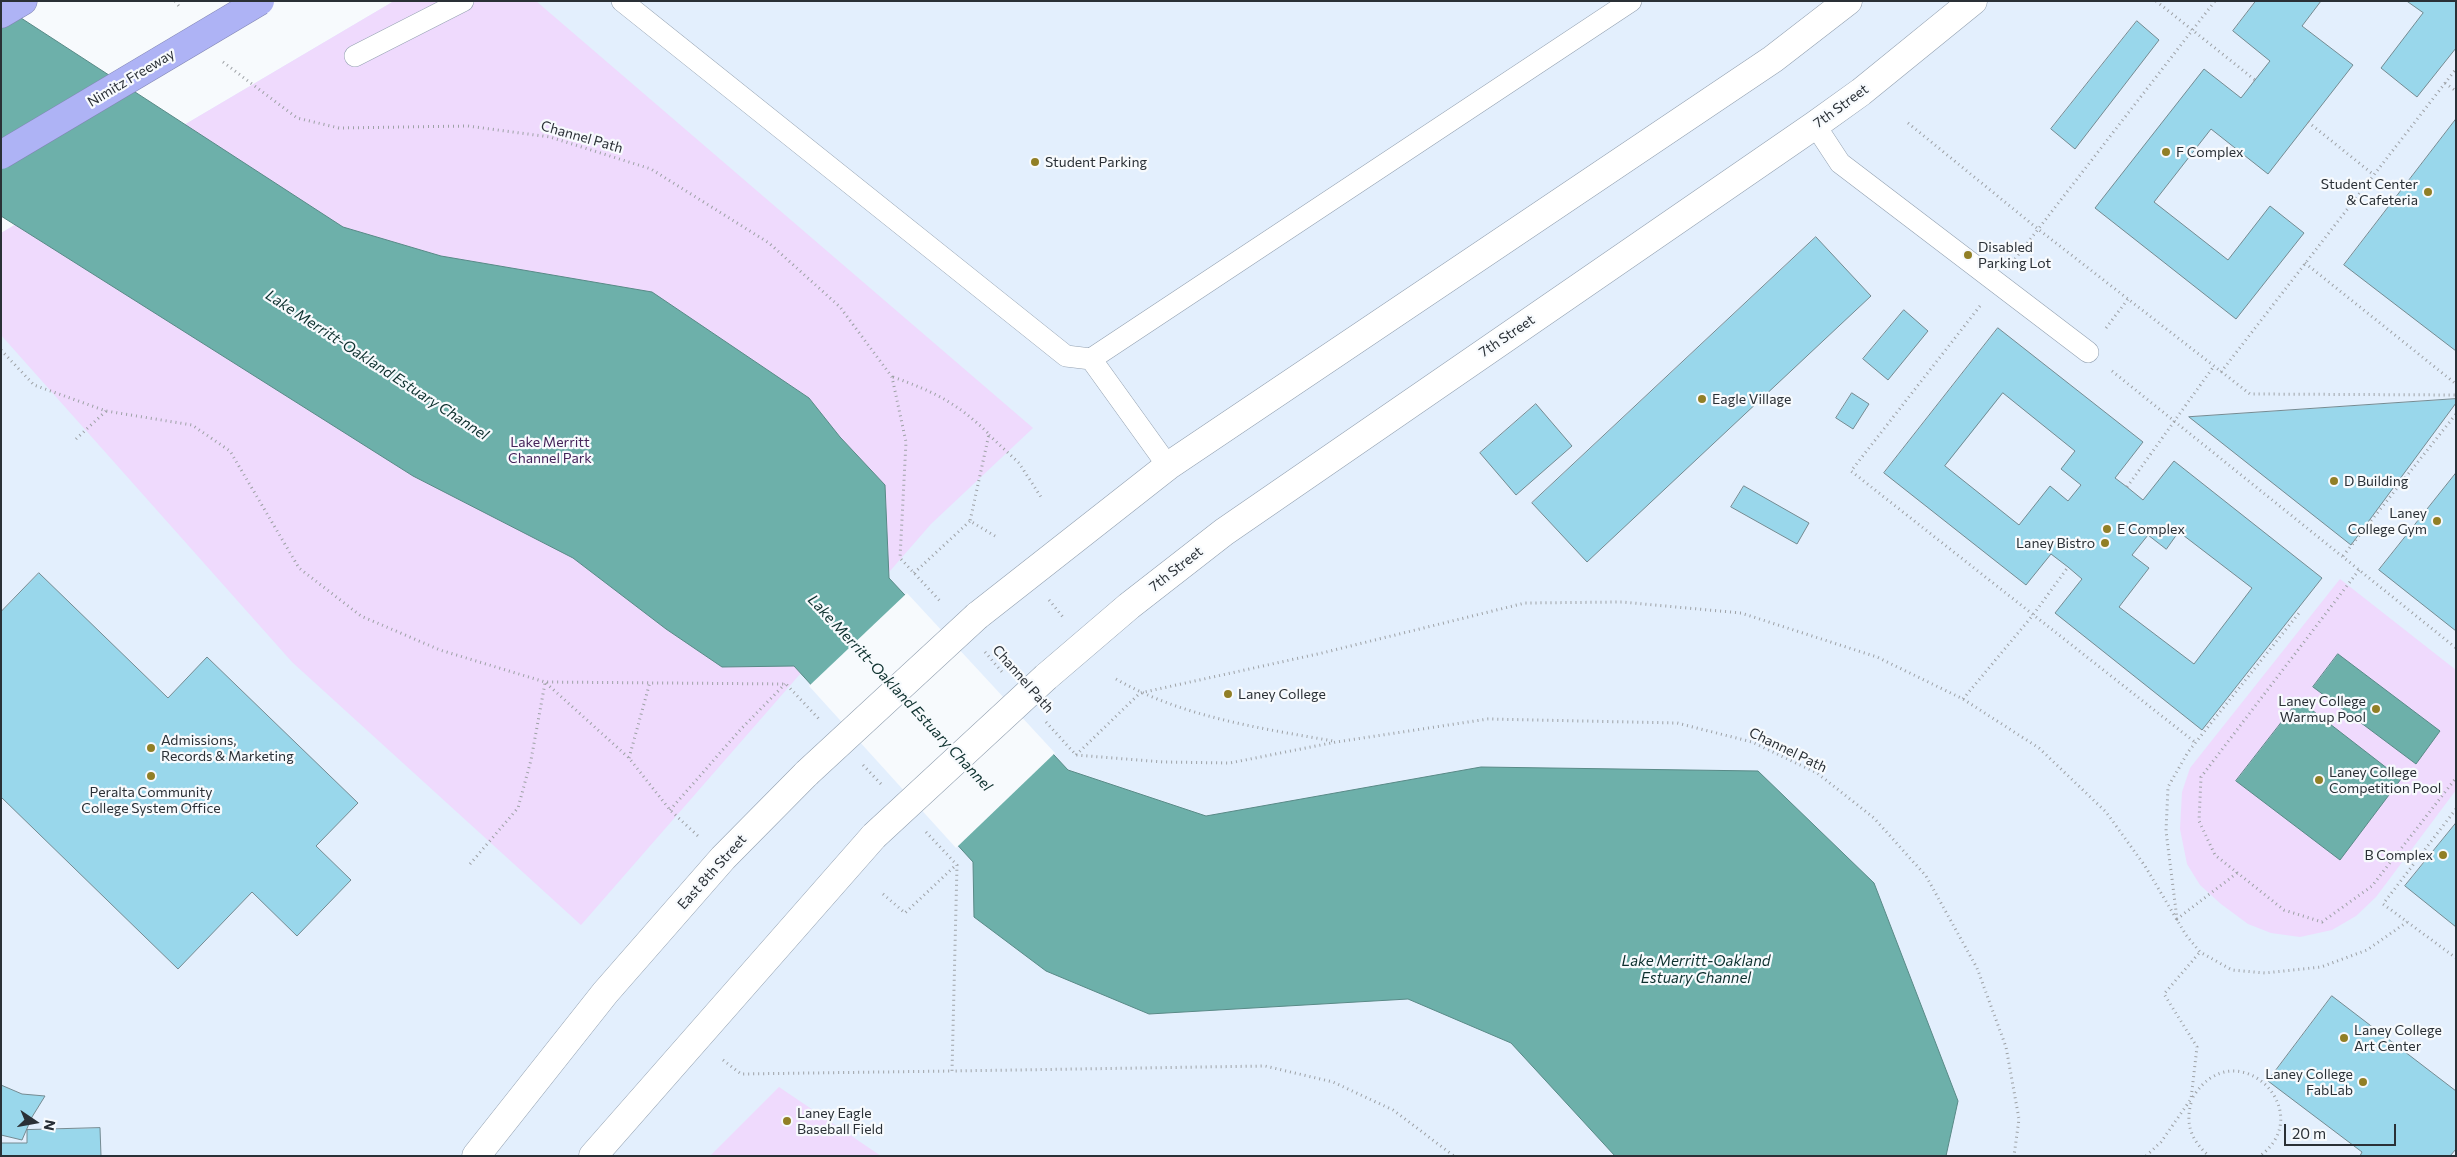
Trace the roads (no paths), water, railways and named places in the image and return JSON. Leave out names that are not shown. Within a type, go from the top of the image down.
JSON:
[{"type":"highway","points":[[1,14],[23,1]]},
{"type":"highway","name":"Nimitz Freeway","points":[[1,155],[260,1]]},
{"type":"main road","points":[[1168,466],[1773,59],[1848,1]]},
{"type":"main road","name":"7th Street","points":[[593,1156],[874,836],[1046,677],[1129,606],[1224,532],[1815,125],[1861,92],[1973,1]]},
{"type":"main road","name":"East 8th Street","points":[[476,1156],[605,993],[723,858],[807,773],[977,616],[1168,466]]},
{"type":"lane","points":[[355,56],[462,1]]},
{"type":"lane","points":[[622,1],[1066,356],[1091,359],[1631,1]]},
{"type":"lane","points":[[1815,125],[1840,163],[2088,352]]},
{"type":"lane","points":[[1091,359],[1168,466]]},
{"type":"water","name":"Lake Merritt-Oakland Estuary Channel","points":[[1,5],[343,227],[441,256],[652,292],[809,398],[840,437],[885,485],[889,578],[1068,770],[1206,816],[1481,767],[1758,771],[1874,883],[1958,1101],[1946,1156],[1615,1156],[1511,1043],[1408,999],[1149,1014],[1046,971],[974,917],[973,862],[794,666],[722,667],[666,629],[573,558],[413,476],[1,216]]},
{"type":"water","name":"Laney College Warmup Pool","points":[[2338,654],[2440,731],[2416,764],[2313,687]]},
{"type":"water","name":"Laney College Competition Pool","points":[[2299,700],[2401,779],[2340,860],[2236,781]]},
{"type":"place","name":"F Complex","points":[[2166,152]]},
{"type":"place","name":"Student Parking","points":[[1035,162]]},
{"type":"place","name":"Student Center & Cafeteria","points":[[2428,192]]},
{"type":"place","name":"Disabled Parking Lot","points":[[1968,255]]},
{"type":"place","name":"Eagle Village","points":[[1702,399]]},
{"type":"place","name":"D Building","points":[[2334,481]]},
{"type":"place","name":"Laney College Gym","points":[[2437,521]]},
{"type":"place","name":"E Complex","points":[[2107,529]]},
{"type":"place","name":"Laney Bistro","points":[[2105,543]]},
{"type":"place","name":"Laney College","points":[[1228,694]]},
{"type":"place","name":"Laney College Warmup Pool","points":[[2376,709]]},
{"type":"place","name":"Admissions, Records & Marketing","points":[[151,748]]},
{"type":"place","name":"Peralta Community College System Office","points":[[151,776]]},
{"type":"place","name":"Laney College Competition Pool","points":[[2319,780]]},
{"type":"place","name":"B Complex","points":[[2443,855]]},
{"type":"place","name":"Laney College Art Center","points":[[2344,1038]]},
{"type":"place","name":"Laney College FabLab","points":[[2363,1082]]},
{"type":"place","name":"Laney Eagle Baseball Field","points":[[787,1121]]},
{"type":"park label","name":"Lake Merritt Channel Park","points":[[550,450]]}]
